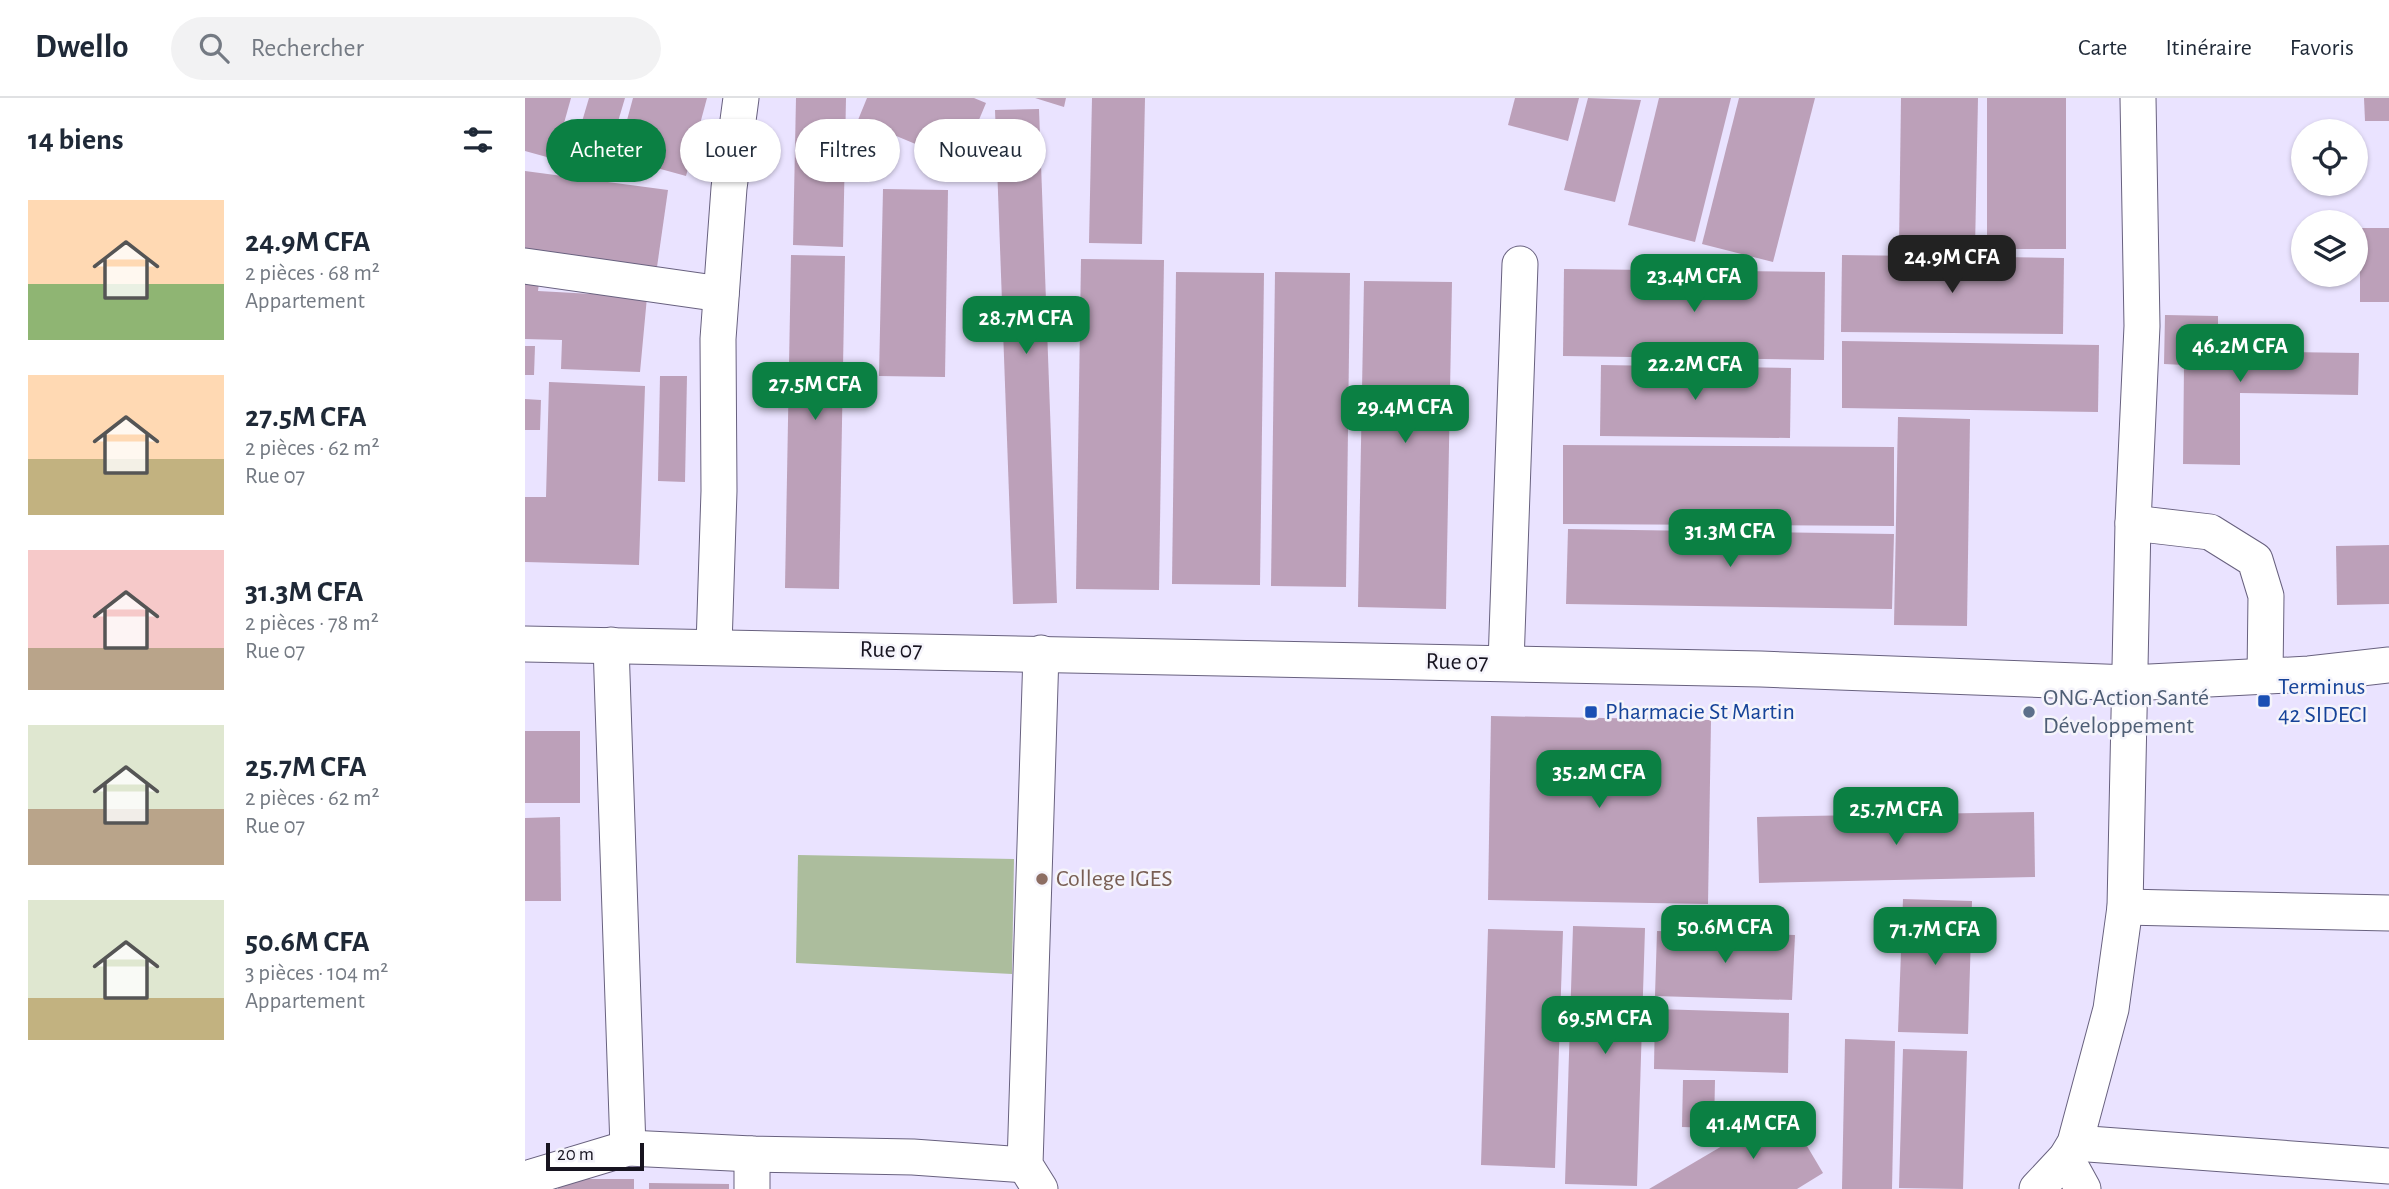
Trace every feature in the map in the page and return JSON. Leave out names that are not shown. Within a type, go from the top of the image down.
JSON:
[{"type":"street","points":[[714,646],[719,491],[718,339],[729,188],[741,98]]},
{"type":"street","points":[[2037,1189],[2071,1150],[2111,1009],[2125,907],[2133,523],[2142,326],[2138,98]]},
{"type":"street","points":[[1506,663],[1520,264]]},
{"type":"street","points":[[525,266],[721,294]]},
{"type":"street","points":[[2133,523],[2210,532],[2255,560],[2266,596],[2265,676]]},
{"type":"street","name":"Rue 07","points":[[525,643],[1761,668],[2130,683],[2309,674],[2389,665]]},
{"type":"street","points":[[611,645],[628,1148]]},
{"type":"street","points":[[525,1179],[628,1148],[913,1157],[1033,1177],[1041,653]]},
{"type":"street","points":[[2125,907],[2389,913]]},
{"type":"street","points":[[2071,1150],[2357,1176],[2389,1167]]},
{"type":"street","points":[[2071,1150],[2083,1189]]},
{"type":"street","points":[[752,1154],[752,1189]]},
{"type":"green space","points":[[798,855],[1014,859],[1012,974],[796,963]]},
{"type":"building","points":[[525,98],[571,98],[565,119],[546,119],[546,157],[525,151]]},
{"type":"building","points":[[589,98],[625,98],[619,119],[583,119]]},
{"type":"building","points":[[633,98],[707,98],[701,119],[680,119],[680,174],[666,170],[666,119],[627,119]]},
{"type":"building","points":[[796,98],[846,98],[846,119],[796,119]]},
{"type":"building","points":[[867,98],[974,98],[986,103],[979,119],[914,119],[914,143],[900,138],[900,119],[858,119]]},
{"type":"building","points":[[1035,98],[1066,98],[1064,107]]},
{"type":"building","points":[[1092,98],[1145,98],[1142,244],[1089,243]]},
{"type":"building","points":[[1515,98],[1579,98],[1568,141],[1508,125]]},
{"type":"building","points":[[1588,98],[1641,100],[1615,202],[1564,190]]},
{"type":"building","points":[[1659,98],[1731,98],[1695,242],[1628,225]]},
{"type":"building","points":[[1739,98],[1815,98],[1773,262],[1702,244]]},
{"type":"building","points":[[1901,98],[1978,98],[1975,249],[1899,248]]},
{"type":"building","points":[[1987,98],[2066,98],[2066,249],[1987,249]]},
{"type":"building","points":[[2364,98],[2389,98],[2389,121],[2365,119]]},
{"type":"building","points":[[1039,109],[1039,119],[995,119],[995,110]]},
{"type":"building","points":[[795,147],[795,182],[844,182],[843,247],[793,245]]},
{"type":"building","points":[[525,171],[546,174],[546,182],[608,182],[668,190],[657,267],[525,250]]},
{"type":"building","points":[[998,182],[1042,182],[1057,603],[1013,604]]},
{"type":"building","points":[[883,189],[948,190],[945,377],[879,376]]},
{"type":"building","points":[[2368,228],[2389,228],[2389,302],[2360,302],[2360,287],[2368,287]]},
{"type":"building","points":[[791,255],[845,256],[839,589],[785,588]]},
{"type":"building","points":[[1842,255],[2064,258],[2063,334],[1841,332]]},
{"type":"building","points":[[1081,259],[1164,260],[1159,590],[1076,589]]},
{"type":"building","points":[[1564,269],[1825,272],[1824,360],[1563,356]]},
{"type":"building","points":[[1176,272],[1264,273],[1260,585],[1172,584]]},
{"type":"building","points":[[1275,272],[1350,273],[1346,587],[1271,586]]},
{"type":"building","points":[[1364,281],[1452,282],[1446,609],[1358,607]]},
{"type":"building","points":[[525,282],[539,283],[538,291],[647,297],[640,372],[561,369],[562,340],[525,339]]},
{"type":"building","points":[[2165,315],[2218,316],[2218,351],[2359,353],[2358,395],[2240,393],[2240,465],[2183,464],[2184,365],[2164,364]]},
{"type":"building","points":[[1842,341],[2099,345],[2098,412],[1842,408]]},
{"type":"building","points":[[525,346],[535,346],[534,375],[525,375]]},
{"type":"building","points":[[1601,365],[1791,368],[1790,438],[1600,436]]},
{"type":"building","points":[[660,376],[687,376],[685,482],[658,481]]},
{"type":"building","points":[[549,382],[645,386],[639,565],[525,562],[525,497],[546,497]]},
{"type":"building","points":[[525,399],[541,400],[540,430],[525,430]]},
{"type":"building","points":[[1898,417],[1970,419],[1967,626],[1894,625]]},
{"type":"building","points":[[1563,445],[1894,447],[1894,526],[1563,524]]},
{"type":"building","points":[[1568,529],[1894,534],[1892,609],[1566,604]]},
{"type":"building","points":[[2389,545],[2389,604],[2337,605],[2336,546]]},
{"type":"building","points":[[1491,716],[1711,720],[1708,904],[1488,900]]},
{"type":"building","points":[[525,731],[580,731],[580,803],[525,803]]},
{"type":"building","points":[[2034,812],[2035,877],[1759,883],[1757,817]]},
{"type":"building","points":[[560,817],[561,901],[525,901],[525,818]]},
{"type":"building","points":[[1903,899],[1972,901],[1968,1034],[1898,1032]]},
{"type":"building","points":[[1573,926],[1645,928],[1637,1186],[1565,1184]]},
{"type":"building","points":[[1488,929],[1563,931],[1555,1168],[1481,1165]]},
{"type":"building","points":[[1657,931],[1795,935],[1792,1000],[1655,996]]},
{"type":"building","points":[[1655,1009],[1789,1013],[1788,1073],[1654,1069]]},
{"type":"building","points":[[1845,1039],[1895,1041],[1892,1189],[1842,1189]]},
{"type":"building","points":[[1903,1049],[1967,1051],[1963,1189],[1899,1188]]},
{"type":"building","points":[[1683,1080],[1715,1080],[1714,1128],[1682,1127]]},
{"type":"building","points":[[1785,1109],[1823,1173],[1797,1189],[1649,1189]]},
{"type":"building","points":[[558,1179],[634,1179],[634,1189],[558,1189]]},
{"type":"building","points":[[649,1183],[729,1184],[729,1189],[649,1189]]},
{"type":"place","name":"Terminus 42 SIDECI","points":[[2264,701]]},
{"type":"place","name":"Pharmacie St Martin","points":[[1591,712]]},
{"type":"place","name":"ONG Action Santé Développement","points":[[2029,712]]},
{"type":"place","name":"College IGES","points":[[1042,879]]}]
